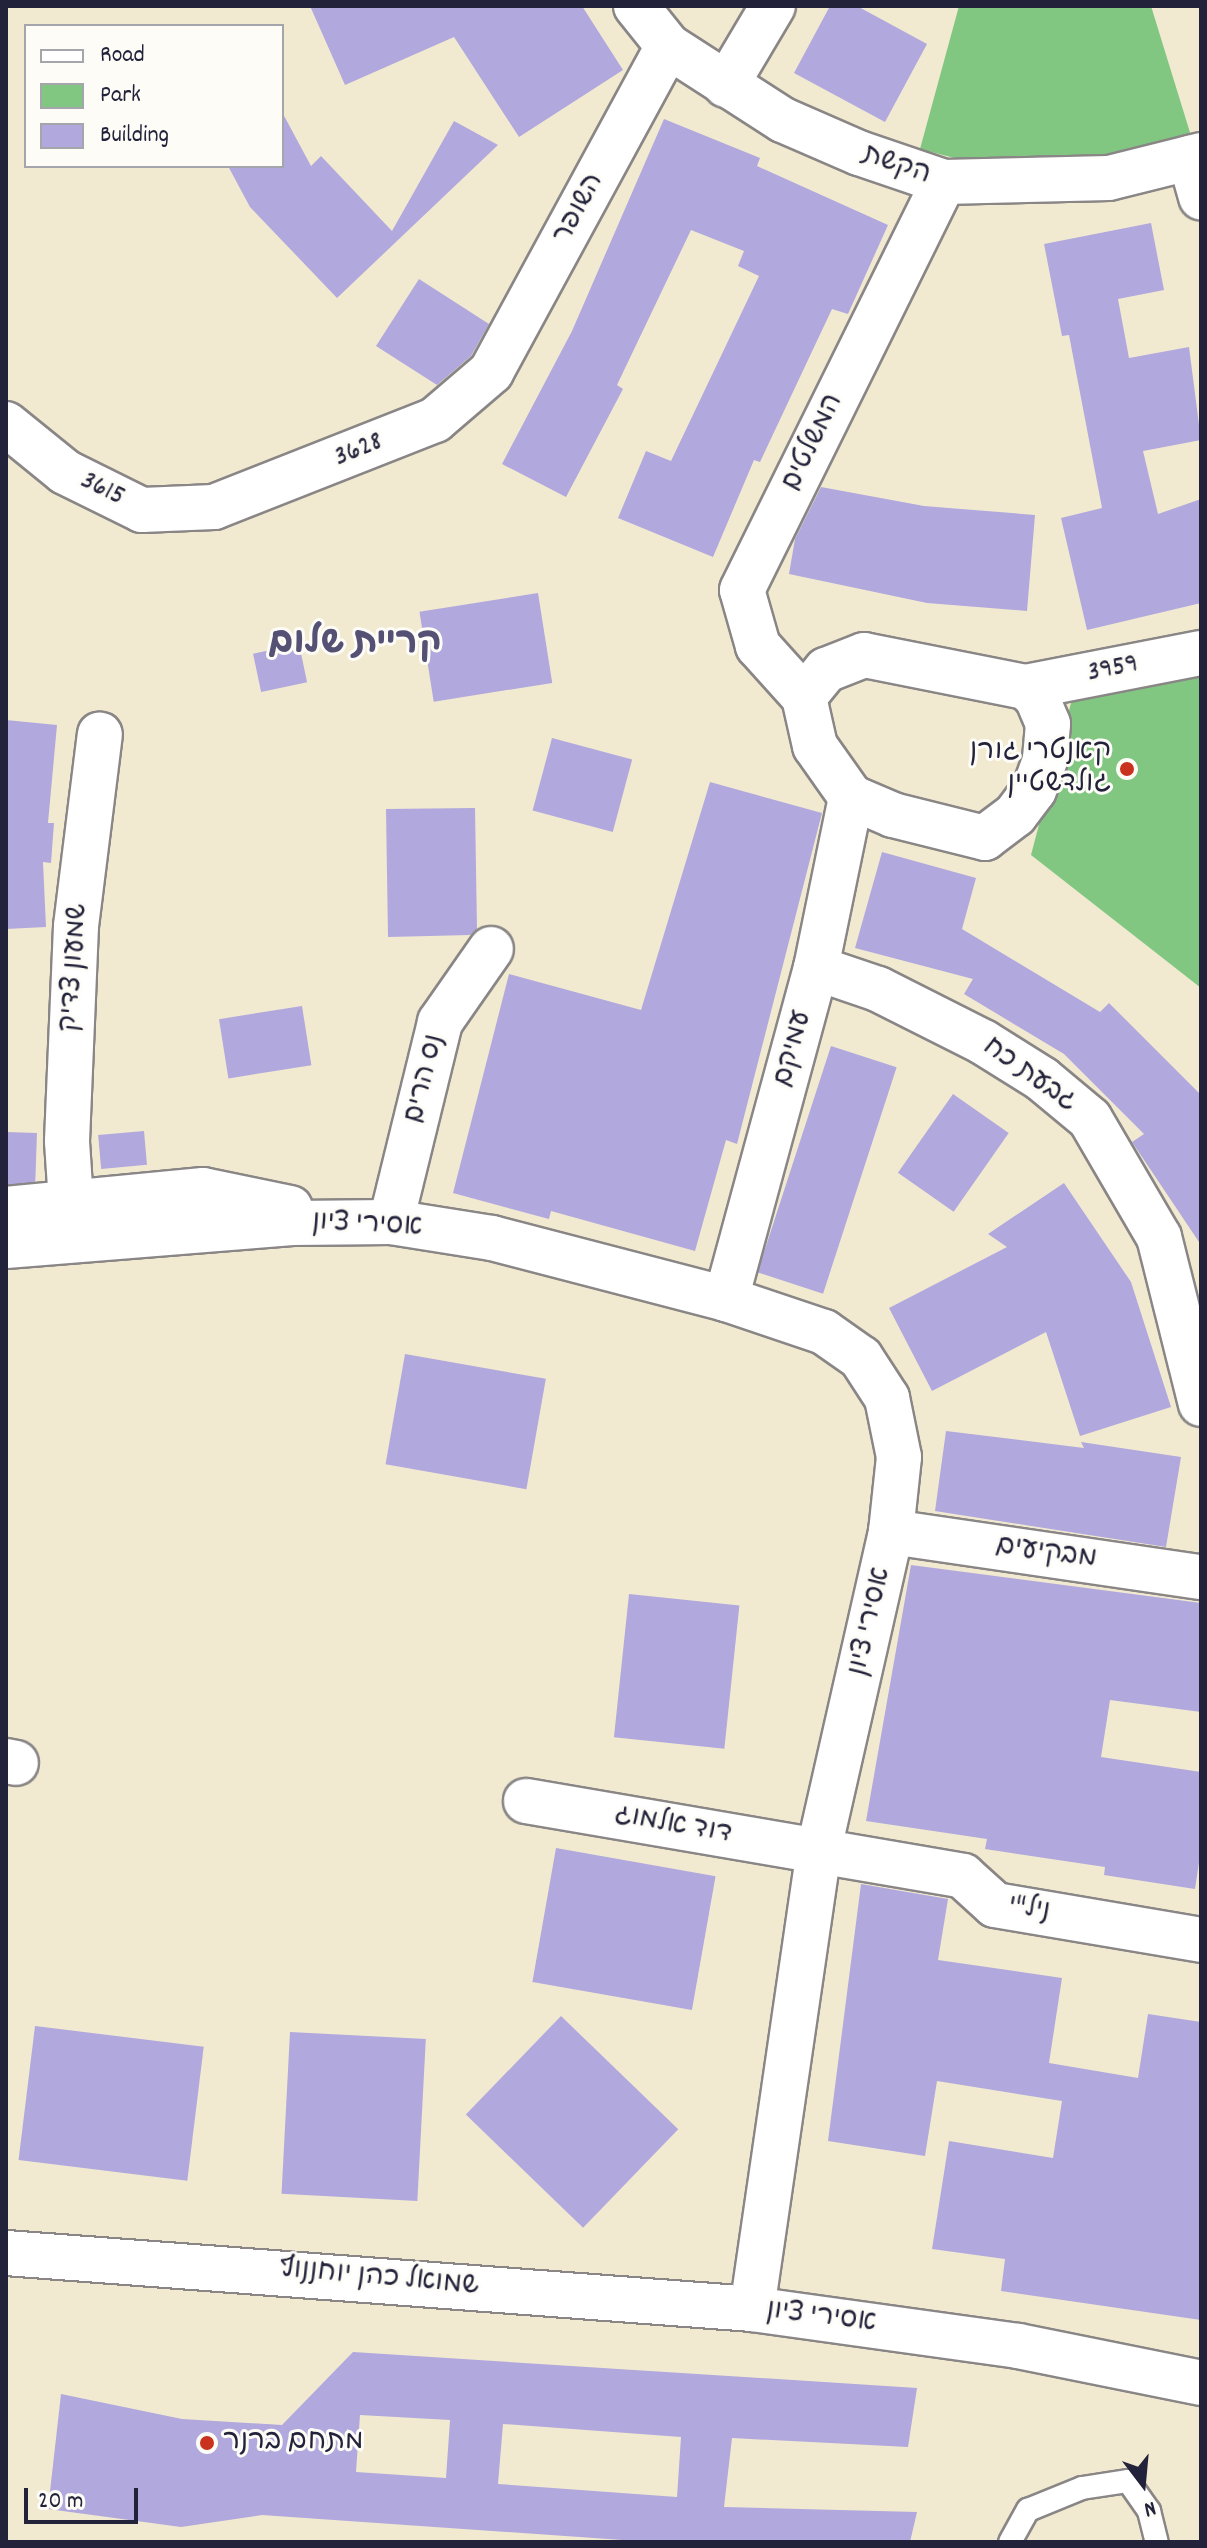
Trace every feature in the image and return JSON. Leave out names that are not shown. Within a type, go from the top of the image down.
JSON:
[{"type":"street","name":"הקשת","points":[[636,6],[668,46],[783,120],[846,148],[944,182],[1109,178],[1197,170]]},
{"type":"street","points":[[726,85],[773,6]]},
{"type":"street","name":"השופר","points":[[491,372],[668,46]]},
{"type":"street","name":"המשלטים","points":[[804,697],[758,646],[742,590],[944,182]]},
{"type":"street","name":"3628","points":[[214,507],[435,420],[491,372]]},
{"type":"street","name":"3615","points":[[6,424],[65,472],[142,510],[214,507]]},
{"type":"street","name":"3959","points":[[1026,687],[1201,653]]},
{"type":"street","points":[[864,655],[1026,687],[1037,698],[1048,724],[1045,760],[1034,790],[1015,815],[985,838],[893,815],[851,797],[815,746],[804,697],[826,670],[864,655]]},
{"type":"street","name":"שמעון צדיק","points":[[71,1202],[67,1141],[74,957],[100,734]]},
{"type":"street","name":"עמיקם","points":[[726,1299],[816,968],[851,797]]},
{"type":"street","name":"נס הרים","points":[[375,1222],[440,1022],[491,949]]},
{"type":"street","name":"גבעת כח","points":[[816,968],[878,989],[983,1042],[1042,1079],[1090,1119],[1159,1237],[1201,1404]]},
{"type":"street","points":[[6,1209],[203,1190],[375,1222]]},
{"type":"street","name":"אסירי ציון","points":[[6,1246],[292,1223],[375,1222],[492,1238],[726,1299],[824,1332],[861,1358],[887,1398],[899,1457],[891,1532],[819,1850],[752,2309],[1018,2346],[1201,2383]]},
{"type":"street","name":"מבקיעים","points":[[891,1532],[1201,1577]]},
{"type":"street","name":"דוד אלמוג","points":[[526,1801],[819,1850]]},
{"type":"street","name":"ניל\"י","points":[[819,1850],[963,1876],[995,1905],[1201,1940]]},
{"type":"street","name":"שמואל כהן יוחננוף","points":[[6,2253],[752,2309]]},
{"type":"lane","points":[[1010,2542],[1028,2510],[1082,2488],[1128,2481],[1149,2511],[1157,2542]]},
{"type":"green space","points":[[959,6],[1151,6],[1192,139],[1109,160],[966,161],[920,149]]},
{"type":"green space","name":"קאנטרי גורן גולדשטיין","points":[[1201,667],[1201,988],[1031,855],[1076,684]]},
{"type":"building","points":[[310,6],[582,6],[623,70],[519,137],[454,37],[345,85]]},
{"type":"building","points":[[830,6],[857,6],[927,44],[885,122],[794,73]]},
{"type":"building","points":[[284,116],[311,166],[321,156],[392,231],[454,121],[498,145],[337,298],[250,207],[229,168],[284,168]]},
{"type":"building","points":[[664,119],[760,158],[757,166],[888,225],[848,314],[832,309],[760,462],[754,460],[713,557],[618,518],[646,451],[671,461],[759,276],[738,266],[744,251],[691,230],[617,385],[623,389],[566,497],[502,464],[572,331]]},
{"type":"building","points":[[1151,223],[1164,290],[1118,299],[1129,358],[1189,347],[1201,440],[1143,451],[1158,514],[1201,499],[1201,603],[1087,630],[1061,518],[1102,508],[1069,335],[1062,336],[1044,244]]},
{"type":"building","points":[[419,279],[489,324],[471,356],[437,385],[376,346]]},
{"type":"building","points":[[821,487],[924,506],[1035,515],[1027,611],[927,603],[789,574],[795,539]]},
{"type":"building","points":[[538,593],[552,683],[434,702],[419,612]]},
{"type":"building","points":[[299,644],[307,682],[261,692],[253,654]]},
{"type":"building","points":[[6,720],[57,725],[48,823],[54,823],[51,863],[43,862],[46,927],[6,929]]},
{"type":"building","points":[[552,738],[632,759],[613,832],[533,810]]},
{"type":"building","points":[[710,782],[822,813],[737,1144],[726,1140],[695,1251],[551,1211],[549,1219],[453,1193],[509,974],[641,1010]]},
{"type":"building","points":[[475,808],[477,929],[470,935],[388,937],[386,809]]},
{"type":"building","points":[[882,852],[976,878],[962,929],[1100,1012],[1109,1003],[1201,1095],[1201,1245],[1132,1142],[1144,1134],[1064,1054],[964,994],[973,979],[855,948]]},
{"type":"building","points":[[302,1006],[311,1065],[228,1078],[219,1019]]},
{"type":"building","points":[[831,1046],[897,1067],[823,1294],[757,1272]]},
{"type":"building","points":[[953,1094],[1009,1133],[954,1212],[898,1173]]},
{"type":"building","points":[[144,1131],[147,1165],[101,1169],[98,1135]]},
{"type":"building","points":[[6,1132],[37,1133],[35,1185],[6,1184]]},
{"type":"building","points":[[1064,1183],[1131,1282],[1171,1407],[1080,1436],[1046,1332],[932,1391],[889,1308],[1007,1247],[988,1234]]},
{"type":"building","points":[[405,1354],[546,1379],[526,1489],[386,1464]]},
{"type":"building","points":[[946,1431],[1084,1448],[1081,1442],[1181,1457],[1166,1547],[935,1511]]},
{"type":"building","points":[[911,1565],[1201,1603],[1201,1712],[1110,1700],[1101,1757],[1201,1772],[1201,1849],[1195,1889],[1104,1875],[1105,1867],[985,1849],[987,1839],[866,1821]]},
{"type":"building","points":[[629,1594],[739,1606],[724,1749],[614,1737]]},
{"type":"building","points":[[556,1848],[716,1876],[692,2010],[532,1982]]},
{"type":"building","points":[[861,1884],[948,1899],[938,1960],[1062,1978],[1049,2063],[1138,2078],[1148,2014],[1201,2022],[1201,2320],[1001,2291],[1005,2259],[932,2249],[949,2141],[1053,2158],[1062,2101],[937,2081],[925,2156],[828,2141]]},
{"type":"building","points":[[561,2016],[678,2129],[583,2228],[466,2115]]},
{"type":"building","points":[[35,2026],[204,2047],[187,2181],[19,2160]]},
{"type":"building","points":[[290,2032],[426,2039],[417,2201],[282,2194]]},
{"type":"building","name":"מתחם ברנר","points":[[353,2352],[917,2388],[908,2447],[732,2438],[724,2507],[917,2512],[910,2542],[651,2542],[262,2515],[181,2527],[48,2509],[61,2394],[182,2419],[282,2425]],"holes":[[[360,2415],[450,2420],[446,2478],[356,2472]],[[503,2424],[681,2437],[677,2497],[498,2484]]]},
{"type":"place","name":"קאנטרי גורן גולדשטיין","points":[[1127,769]]},
{"type":"place","name":"מתחם ברנר","points":[[207,2443]]},
{"type":"district","name":"קריית שלום","points":[[355,646]]}]
